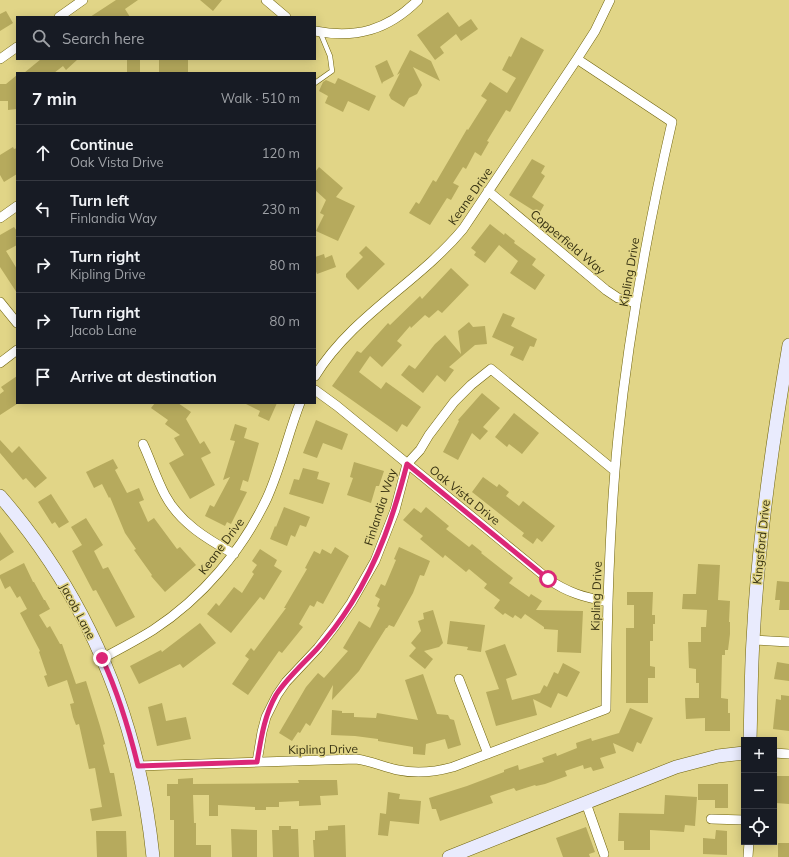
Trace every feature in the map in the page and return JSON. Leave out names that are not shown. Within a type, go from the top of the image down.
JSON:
[{"type":"street","points":[[60,16],[82,0]]},
{"type":"street","points":[[266,0],[285,16]]},
{"type":"street","points":[[318,31],[343,34],[371,30],[396,18],[408,10],[418,0]]},
{"type":"street","name":"Keane Drive","points":[[316,375],[332,351],[349,332],[443,251],[457,236],[578,59],[610,0]]},
{"type":"street","points":[[0,59],[16,48]]},
{"type":"street","name":"Kipling Drive","points":[[138,766],[356,759],[370,761],[398,770],[426,773],[454,767],[606,709],[611,518],[615,471],[628,356],[646,241],[672,122],[578,59]]},
{"type":"street","name":"Copperfield Way","points":[[488,192],[606,290],[618,298],[636,303]]},
{"type":"street","points":[[0,218],[16,207]]},
{"type":"street","points":[[0,302],[16,322]]},
{"type":"street","name":"Kingsford Drive","points":[[750,737],[753,640],[758,575],[766,496],[779,402],[789,346]]},
{"type":"street","points":[[0,363],[16,351]]},
{"type":"street","name":"Finlandia Way","points":[[257,762],[266,717],[276,695],[286,682],[318,648],[335,626],[351,604],[375,561],[395,510],[407,464],[420,450],[429,435],[454,402],[471,385],[491,369],[615,471]]},
{"type":"street","name":"Oak Vista Drive","points":[[316,391],[337,406],[548,579],[568,591],[608,602]]},
{"type":"street","name":"Keane Drive","points":[[102,658],[135,641],[172,617],[189,603],[212,580],[234,554],[251,527],[275,478],[291,426],[300,404]]},
{"type":"street","points":[[143,444],[165,495],[181,517],[193,529],[207,539],[234,554]]},
{"type":"street","name":"Jacob Lane","points":[[0,496],[35,539],[53,566],[86,622],[102,658],[116,692],[130,733],[147,809],[152,857]]},
{"type":"street","points":[[753,640],[789,642]]},
{"type":"street","points":[[459,679],[488,754]]},
{"type":"street","points":[[450,857],[676,767],[718,756],[741,753]]},
{"type":"street","points":[[777,753],[789,754]]},
{"type":"street","points":[[586,803],[604,854]]},
{"type":"street","points":[[711,819],[741,820]]},
{"type":"street","points":[[748,845],[748,857]]},
{"type":"lane","points":[[316,82],[332,71],[330,56],[318,31]]},
{"type":"building","points":[[116,0],[138,0],[125,9],[129,16],[92,16]]},
{"type":"building","points":[[200,0],[222,0],[213,11]]},
{"type":"building","points":[[6,11],[13,23],[0,31],[0,14]]},
{"type":"building","points":[[448,12],[459,27],[471,19],[478,29],[461,41],[456,34],[440,47],[444,53],[435,60],[417,35]]},
{"type":"building","points":[[521,37],[544,50],[510,112],[506,110],[487,141],[489,142],[481,156],[475,152],[466,169],[463,167],[453,183],[459,186],[451,200],[447,198],[430,225],[409,213],[416,202],[419,204],[433,180],[436,182],[467,129],[468,130],[487,100],[481,96],[490,82],[507,93],[516,78],[502,70],[509,56],[511,57]]},
{"type":"building","points":[[410,50],[431,61],[440,81],[413,67],[422,85],[417,94],[409,98],[404,107],[391,99],[389,95],[400,73],[397,75]]},
{"type":"building","points":[[40,60],[77,60],[66,70],[63,66],[55,72],[25,72]]},
{"type":"building","points":[[127,60],[140,60],[140,72],[127,72]]},
{"type":"building","points":[[159,60],[188,60],[188,72],[159,72]]},
{"type":"building","points":[[387,60],[394,76],[382,84],[375,66]]},
{"type":"building","points":[[16,76],[16,109],[8,110],[8,101],[0,101],[0,84],[6,84]]},
{"type":"building","points":[[338,78],[376,96],[369,111],[348,101],[343,112],[325,103],[328,96],[319,91],[323,82],[326,80],[335,84]]},
{"type":"building","points":[[13,147],[14,149],[16,148],[16,175],[4,182],[0,175],[0,155]]},
{"type":"building","points":[[532,159],[545,166],[541,173],[545,176],[532,197],[544,205],[539,214],[509,195]]},
{"type":"building","points":[[319,167],[343,188],[336,197],[355,206],[338,241],[316,231],[324,215],[320,213],[326,200],[316,191],[316,171]]},
{"type":"building","points":[[490,224],[504,235],[505,233],[515,241],[514,243],[536,259],[532,265],[545,275],[535,290],[510,273],[518,261],[499,245],[485,263],[474,255],[476,252],[471,248]]},
{"type":"building","points":[[14,227],[16,230],[16,246],[6,251],[16,267],[16,291],[0,267],[0,235]]},
{"type":"building","points":[[366,246],[385,264],[358,290],[346,277],[346,274],[363,257],[359,253]]},
{"type":"building","points":[[324,254],[325,258],[332,255],[336,267],[317,274],[316,257]]},
{"type":"building","points":[[451,268],[469,285],[442,313],[438,310],[429,318],[425,315],[411,328],[410,326],[397,341],[402,345],[382,367],[370,356],[359,372],[381,389],[386,382],[421,407],[407,427],[402,424],[397,432],[332,386],[357,351],[361,353],[388,323],[390,325],[420,296],[422,299]]},
{"type":"building","points":[[503,313],[515,318],[511,326],[537,339],[534,347],[530,346],[523,361],[510,355],[514,347],[492,337]]},
{"type":"building","points":[[469,322],[473,327],[485,326],[487,344],[475,345],[449,367],[454,370],[445,382],[437,375],[423,393],[401,375],[409,365],[415,369],[435,344],[445,335],[461,354],[458,331]]},
{"type":"building","points":[[16,377],[17,404],[0,415],[0,394],[4,391],[1,387]]},
{"type":"building","points":[[482,393],[500,408],[483,427],[488,431],[480,440],[472,433],[458,460],[443,452],[459,421],[458,420]]},
{"type":"building","points":[[154,404],[179,404],[191,412],[186,419],[200,444],[204,441],[211,453],[201,458],[215,485],[190,499],[169,463],[184,455],[174,438],[180,435],[165,424],[168,420],[151,408]]},
{"type":"building","points":[[246,404],[277,404],[269,421],[258,416],[260,411]]},
{"type":"building","points":[[514,413],[539,433],[522,454],[509,444],[507,447],[495,437]]},
{"type":"building","points":[[316,420],[348,434],[342,450],[323,443],[317,458],[303,453]]},
{"type":"building","points":[[235,424],[247,428],[244,438],[259,443],[248,482],[243,480],[240,490],[247,492],[231,524],[227,522],[225,526],[205,516],[210,505],[214,507],[230,477],[223,480],[235,441],[230,440]]},
{"type":"building","points":[[0,440],[12,453],[19,446],[47,478],[35,488],[26,478],[23,480],[0,453]]},
{"type":"building","points":[[113,459],[118,468],[115,470],[127,493],[139,488],[144,500],[139,502],[148,522],[154,518],[177,549],[180,547],[196,565],[165,592],[151,576],[152,575],[134,550],[136,549],[125,533],[110,497],[109,498],[102,484],[94,488],[86,472]]},
{"type":"building","points":[[354,462],[384,471],[379,486],[376,486],[371,503],[347,495],[353,478],[350,477]]},
{"type":"building","points":[[303,468],[319,472],[317,479],[330,483],[323,504],[289,494],[294,479],[299,480]]},
{"type":"building","points":[[483,477],[497,487],[499,484],[509,492],[506,496],[519,506],[523,501],[555,526],[542,542],[537,538],[533,544],[522,536],[524,533],[472,492]]},
{"type":"building","points":[[51,494],[69,522],[59,528],[55,522],[52,524],[38,502]]},
{"type":"building","points":[[284,507],[310,517],[306,527],[300,525],[295,537],[291,535],[287,546],[270,539]]},
{"type":"building","points":[[426,507],[449,526],[446,529],[469,547],[472,544],[513,578],[509,583],[529,597],[531,594],[542,601],[536,610],[583,611],[581,653],[557,652],[558,630],[544,629],[544,627],[525,614],[521,619],[515,615],[513,618],[505,613],[503,615],[494,608],[500,600],[484,588],[487,584],[469,569],[466,572],[445,555],[443,558],[420,539],[423,536],[403,520],[414,508],[421,513]]},
{"type":"building","points":[[86,518],[103,545],[94,551],[103,569],[108,567],[135,617],[116,627],[96,590],[93,591],[72,551],[82,545],[71,527]]},
{"type":"building","points":[[0,532],[14,552],[0,561]]},
{"type":"building","points":[[335,547],[349,556],[323,604],[317,601],[314,607],[310,605],[299,624],[303,627],[282,653],[279,651],[248,695],[232,684],[249,659],[245,656],[251,648],[254,651],[286,608],[284,608],[307,569],[305,568],[314,551],[320,554],[322,549],[331,554]]},
{"type":"building","points":[[399,547],[430,561],[424,576],[420,575],[413,593],[394,627],[389,625],[386,628],[359,671],[332,700],[333,685],[310,726],[306,723],[300,733],[298,732],[292,741],[279,733],[306,687],[318,673],[324,678],[348,651],[343,648],[359,621],[370,628],[380,608],[377,606],[380,599],[375,596],[381,584],[385,586],[396,560],[394,559]]},
{"type":"building","points":[[260,549],[277,560],[274,566],[282,571],[264,600],[260,597],[231,633],[207,614],[216,603],[219,606],[234,587],[242,593],[254,574],[252,572],[257,565],[252,561]]},
{"type":"building","points":[[24,563],[33,582],[50,609],[39,615],[47,628],[50,626],[60,644],[62,644],[76,684],[86,681],[105,744],[103,745],[110,773],[114,773],[122,816],[92,821],[90,809],[102,807],[95,768],[89,769],[79,724],[76,725],[73,717],[70,704],[74,703],[67,680],[48,687],[44,676],[47,675],[39,652],[40,651],[20,613],[27,609],[20,596],[17,598],[10,586],[5,589],[0,578],[0,575]]},
{"type":"building","points":[[698,564],[720,565],[718,600],[730,601],[730,634],[728,650],[725,650],[725,655],[722,655],[721,698],[728,699],[730,731],[705,731],[705,718],[686,719],[685,698],[699,698],[699,683],[696,683],[696,669],[689,668],[688,642],[701,642],[701,627],[706,627],[707,610],[682,609],[683,594],[696,594]]},
{"type":"building","points":[[777,581],[789,582],[789,610],[779,610],[780,600],[775,600]]},
{"type":"building","points":[[627,592],[653,592],[652,615],[655,615],[655,624],[653,624],[653,641],[650,641],[650,666],[655,667],[655,678],[648,678],[648,703],[626,703],[626,628],[634,628],[634,605],[627,605]]},
{"type":"building","points":[[433,610],[443,643],[439,647],[424,651],[433,659],[425,669],[409,656],[416,648],[411,643],[421,631],[418,621],[424,619],[423,613]]},
{"type":"building","points":[[450,621],[485,625],[481,652],[467,650],[468,647],[447,644]]},
{"type":"building","points":[[200,623],[216,643],[183,668],[180,664],[139,684],[130,666],[161,650],[162,652]]},
{"type":"building","points":[[505,644],[517,675],[506,679],[512,700],[540,693],[544,685],[547,687],[554,672],[558,674],[563,663],[580,672],[567,697],[558,693],[551,708],[533,699],[537,715],[496,726],[486,692],[499,689],[485,651]]},
{"type":"building","points":[[777,662],[789,664],[789,681],[774,679]]},
{"type":"building","points":[[423,674],[437,714],[448,715],[450,719],[454,720],[461,745],[448,749],[445,739],[426,744],[425,755],[413,754],[413,747],[378,741],[378,739],[331,735],[332,710],[342,711],[342,713],[354,713],[354,717],[376,718],[377,713],[418,720],[405,680]]},
{"type":"building","points":[[781,695],[789,696],[789,731],[773,729],[776,699],[781,700]]},
{"type":"building","points":[[162,703],[166,721],[186,717],[191,739],[157,746],[148,707]]},
{"type":"building","points":[[630,708],[653,718],[641,744],[637,742],[633,752],[613,743],[616,753],[600,758],[604,768],[593,771],[591,767],[584,769],[583,765],[565,771],[567,776],[545,784],[535,785],[516,791],[514,788],[490,796],[493,803],[440,821],[436,809],[432,809],[429,798],[467,786],[518,765],[519,770],[544,762],[542,758],[556,753],[557,756],[577,748],[576,743],[591,738],[592,741],[619,733]]},
{"type":"building","points":[[777,776],[789,776],[789,804],[777,803]]},
{"type":"building","points":[[193,778],[193,784],[299,783],[298,780],[337,780],[338,795],[320,796],[321,805],[299,806],[299,801],[279,802],[279,807],[266,807],[266,810],[255,810],[255,807],[218,805],[218,816],[209,816],[209,795],[193,795],[194,823],[196,823],[196,845],[211,845],[211,857],[174,857],[174,820],[170,820],[170,796],[167,796],[167,784],[178,784],[178,779]]},
{"type":"building","points":[[698,784],[728,784],[728,808],[715,808],[715,800],[698,800]]},
{"type":"building","points":[[388,792],[400,794],[399,799],[421,801],[419,824],[390,821],[388,836],[378,835],[380,813],[386,814]]},
{"type":"building","points":[[665,795],[697,797],[695,826],[685,825],[684,832],[650,830],[650,850],[624,850],[624,841],[618,841],[619,813],[664,814]]},
{"type":"building","points":[[345,825],[346,857],[314,857],[313,840],[315,840],[315,831],[328,830],[328,826]]},
{"type":"building","points":[[279,826],[291,826],[291,829],[298,829],[299,857],[273,857],[272,830],[279,830]]},
{"type":"building","points":[[586,827],[595,852],[589,854],[590,857],[563,857],[556,838]]},
{"type":"building","points":[[231,829],[257,830],[257,857],[232,857]]},
{"type":"building","points":[[716,830],[727,831],[727,855],[703,854],[703,838],[715,839]]},
{"type":"building","points":[[96,831],[126,831],[127,857],[97,857]]},
{"type":"building","points":[[778,843],[789,843],[789,857],[778,857]]},
{"type":"route","points":[[102,658],[109,672],[130,733],[138,766],[257,762],[266,717],[276,695],[286,682],[318,648],[335,626],[351,604],[375,561],[395,510],[407,464],[548,579]]}]
